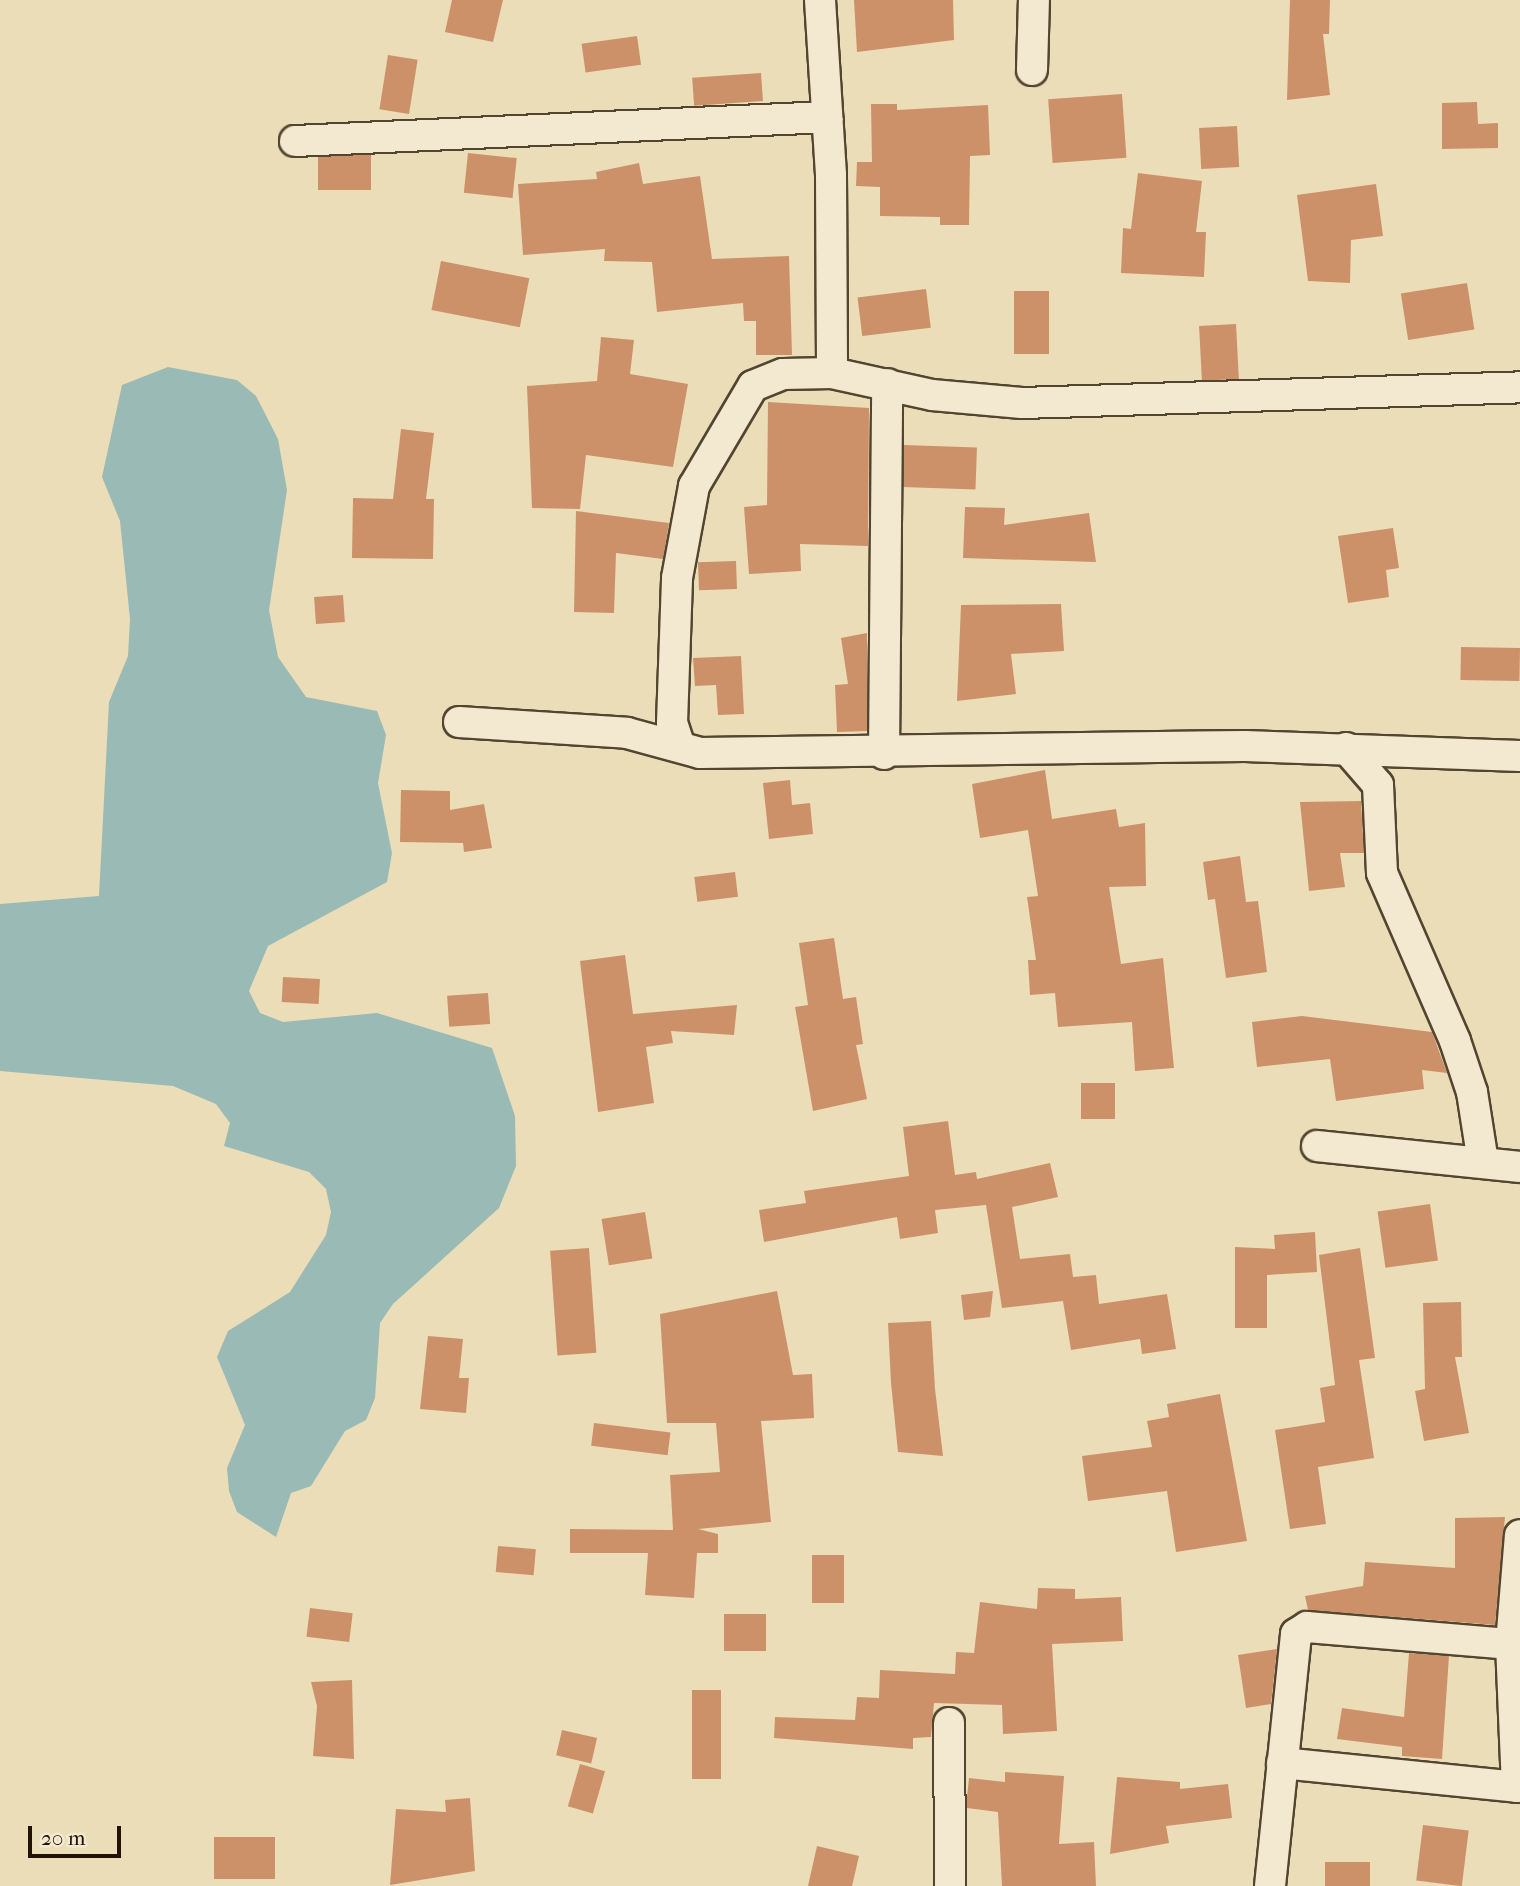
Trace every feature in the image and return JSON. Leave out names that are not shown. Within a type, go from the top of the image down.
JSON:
[{"type":"street","points":[[820,0],[827,117],[832,373]]},
{"type":"street","points":[[1032,70],[1034,0]]},
{"type":"street","points":[[295,141],[827,117]]},
{"type":"street","points":[[679,744],[672,723],[677,578],[694,486],[753,386],[783,374],[832,373],[932,396],[1022,403],[1520,387]]},
{"type":"street","points":[[884,754],[887,384]]},
{"type":"street","points":[[459,722],[627,733],[679,744],[700,752],[884,754],[1056,745],[1346,748],[1520,756]]},
{"type":"street","points":[[1346,748],[1378,785],[1382,873],[1455,1041],[1483,1161]]},
{"type":"street","points":[[1317,1146],[1483,1161],[1520,1167]]},
{"type":"street","points":[[1282,1763],[1517,1787],[1511,1644],[1520,1535]]},
{"type":"street","points":[[1270,1886],[1296,1634],[1307,1627],[1511,1644]]},
{"type":"street","points":[[948,1723],[950,1886]]},
{"type":"water","points":[[168,367],[237,380],[256,396],[278,439],[287,490],[269,610],[278,657],[306,697],[377,711],[386,735],[378,783],[392,853],[387,882],[268,946],[249,991],[260,1013],[283,1022],[377,1013],[492,1048],[515,1116],[516,1166],[499,1208],[393,1304],[380,1323],[375,1398],[366,1420],[345,1431],[311,1486],[291,1493],[276,1537],[237,1512],[229,1491],[227,1468],[245,1425],[217,1357],[228,1331],[290,1292],[326,1235],[331,1212],[326,1189],[309,1172],[224,1146],[230,1123],[216,1104],[173,1086],[0,1071],[0,904],[99,896],[109,702],[128,656],[130,619],[120,521],[102,477],[122,385]]},
{"type":"building","points":[[452,0],[503,0],[493,42],[445,32]]},
{"type":"building","points":[[854,0],[953,0],[954,40],[857,52]]},
{"type":"building","points":[[1290,0],[1330,0],[1329,34],[1323,34],[1330,95],[1287,100]]},
{"type":"building","points":[[637,36],[641,65],[586,73],[582,44]]},
{"type":"building","points":[[388,55],[418,60],[409,114],[379,109]]},
{"type":"building","points":[[761,73],[763,101],[694,106],[692,78]]},
{"type":"building","points":[[1122,94],[1126,158],[1053,163],[1048,99]]},
{"type":"building","points":[[1477,102],[1478,124],[1498,123],[1498,148],[1442,149],[1442,103]]},
{"type":"building","points":[[871,104],[897,104],[897,110],[988,105],[990,155],[970,156],[969,225],[940,225],[940,217],[880,216],[880,187],[856,186],[857,162],[872,162]]},
{"type":"building","points":[[1237,126],[1239,167],[1201,169],[1199,128]]},
{"type":"building","points":[[468,153],[517,158],[513,198],[464,193]]},
{"type":"building","points":[[318,155],[371,155],[371,190],[318,190]]},
{"type":"building","points":[[639,163],[643,184],[700,176],[712,259],[789,256],[792,355],[756,355],[756,321],[744,321],[743,303],[657,312],[652,262],[604,261],[605,249],[523,255],[518,184],[597,179],[596,172]]},
{"type":"building","points":[[1138,173],[1202,181],[1196,232],[1206,232],[1204,277],[1121,273],[1123,228],[1131,229]]},
{"type":"building","points":[[1376,184],[1383,236],[1351,240],[1350,283],[1308,281],[1297,195]]},
{"type":"building","points":[[441,261],[529,278],[520,327],[431,310]]},
{"type":"building","points":[[1467,283],[1474,329],[1408,340],[1401,293]]},
{"type":"building","points":[[926,289],[931,328],[862,336],[858,297]]},
{"type":"building","points":[[1014,291],[1049,291],[1049,354],[1014,354]]},
{"type":"building","points":[[1236,324],[1239,379],[1202,381],[1199,326]]},
{"type":"building","points":[[601,337],[634,340],[630,374],[688,384],[673,467],[586,455],[580,509],[532,508],[527,386],[597,381]]},
{"type":"building","points":[[768,402],[869,408],[868,546],[800,544],[801,571],[749,574],[744,507],[767,505]]},
{"type":"building","points":[[401,429],[434,433],[426,499],[434,499],[433,559],[352,558],[353,498],[393,499]]},
{"type":"building","points":[[904,445],[977,448],[975,490],[903,487]]},
{"type":"building","points":[[965,507],[1005,508],[1004,525],[1089,513],[1096,562],[963,558]]},
{"type":"building","points":[[576,511],[669,523],[663,559],[616,553],[614,613],[574,612]]},
{"type":"building","points":[[1393,528],[1399,568],[1386,570],[1389,597],[1348,603],[1338,536]]},
{"type":"building","points":[[736,561],[737,589],[699,590],[698,562]]},
{"type":"building","points":[[343,595],[345,622],[316,624],[314,597]]},
{"type":"building","points":[[1061,604],[1064,651],[1011,654],[1016,694],[957,701],[961,605]]},
{"type":"building","points":[[867,633],[867,731],[837,732],[835,685],[848,684],[841,638]]},
{"type":"building","points":[[1461,647],[1520,648],[1519,681],[1460,680]]},
{"type":"building","points":[[741,656],[744,714],[718,715],[716,685],[695,686],[693,658]]},
{"type":"building","points":[[1045,770],[1052,819],[1116,809],[1119,827],[1145,823],[1146,886],[1109,887],[1121,964],[1163,958],[1174,1068],[1135,1071],[1132,1022],[1058,1027],[1055,993],[1030,995],[1028,960],[1036,960],[1027,897],[1038,896],[1028,830],[980,838],[972,784]]},
{"type":"building","points":[[790,780],[792,805],[810,803],[813,834],[769,839],[763,783]]},
{"type":"building","points":[[401,790],[450,791],[450,810],[484,804],[492,848],[464,852],[463,843],[400,842]]},
{"type":"building","points":[[1361,801],[1364,853],[1340,853],[1345,887],[1309,891],[1300,802]]},
{"type":"building","points":[[1240,856],[1246,902],[1258,901],[1267,972],[1226,978],[1215,899],[1208,900],[1203,862]]},
{"type":"building","points":[[735,872],[738,897],[697,902],[694,877]]},
{"type":"building","points":[[834,938],[843,999],[856,997],[863,1044],[856,1045],[867,1099],[813,1111],[795,1007],[808,1005],[799,943]]},
{"type":"building","points":[[625,955],[633,1014],[737,1005],[734,1035],[671,1031],[673,1043],[646,1047],[654,1103],[598,1112],[580,961]]},
{"type":"building","points":[[283,977],[320,979],[319,1004],[282,1002]]},
{"type":"building","points":[[488,993],[490,1024],[449,1027],[447,996]]},
{"type":"building","points":[[1302,1016],[1432,1032],[1447,1073],[1422,1070],[1424,1089],[1336,1101],[1330,1059],[1257,1067],[1252,1022]]},
{"type":"building","points":[[1081,1083],[1115,1083],[1115,1119],[1081,1119]]},
{"type":"building","points":[[948,1121],[955,1175],[976,1172],[977,1179],[1050,1163],[1058,1197],[1012,1207],[1020,1259],[1070,1254],[1073,1277],[1096,1275],[1099,1304],[1167,1294],[1176,1349],[1142,1354],[1140,1339],[1071,1350],[1063,1301],[1002,1308],[986,1205],[935,1210],[938,1233],[900,1239],[897,1217],[764,1242],[759,1210],[806,1203],[804,1191],[909,1176],[903,1127]]},
{"type":"building","points":[[1430,1204],[1438,1260],[1385,1268],[1378,1211]]},
{"type":"building","points":[[645,1212],[652,1258],[609,1265],[602,1219]]},
{"type":"building","points":[[1315,1232],[1317,1272],[1267,1275],[1267,1328],[1235,1328],[1235,1247],[1275,1249],[1274,1235]]},
{"type":"building","points":[[589,1248],[596,1353],[557,1355],[550,1251]]},
{"type":"building","points":[[1360,1248],[1375,1358],[1359,1360],[1374,1458],[1318,1467],[1326,1524],[1290,1529],[1275,1430],[1325,1422],[1320,1388],[1335,1385],[1319,1255]]},
{"type":"building","points":[[777,1291],[793,1375],[812,1374],[814,1418],[761,1421],[771,1522],[698,1529],[718,1534],[718,1553],[697,1553],[694,1598],[645,1595],[648,1553],[570,1553],[570,1529],[673,1530],[670,1475],[720,1472],[716,1423],[667,1423],[660,1314]]},
{"type":"building","points":[[993,1291],[990,1317],[964,1320],[961,1295]]},
{"type":"building","points":[[1461,1302],[1462,1357],[1455,1357],[1469,1433],[1424,1441],[1415,1391],[1425,1389],[1423,1303]]},
{"type":"building","points":[[931,1321],[943,1456],[898,1452],[891,1383],[888,1323]]},
{"type":"building","points":[[428,1336],[463,1339],[459,1378],[469,1378],[466,1413],[420,1409]]},
{"type":"building","points":[[1220,1394],[1247,1541],[1176,1552],[1167,1491],[1088,1501],[1082,1456],[1152,1447],[1147,1421],[1169,1417],[1167,1404]]},
{"type":"building","points":[[594,1423],[670,1432],[668,1455],[591,1446]]},
{"type":"building","points":[[1505,1517],[1495,1625],[1308,1610],[1305,1596],[1363,1586],[1365,1562],[1455,1568],[1455,1518]]},
{"type":"building","points":[[498,1546],[536,1549],[534,1575],[496,1572]]},
{"type":"building","points":[[812,1555],[844,1555],[844,1603],[812,1603]]},
{"type":"building","points":[[1038,1588],[1075,1589],[1075,1599],[1121,1597],[1123,1641],[1052,1644],[1057,1731],[1003,1734],[1002,1705],[934,1703],[931,1737],[913,1738],[913,1749],[774,1738],[775,1717],[855,1720],[857,1697],[879,1698],[880,1670],[955,1674],[956,1652],[974,1653],[980,1602],[1037,1609]]},
{"type":"building","points":[[310,1608],[353,1613],[349,1642],[306,1637]]},
{"type":"building","points":[[724,1614],[766,1614],[766,1651],[724,1651]]},
{"type":"building","points":[[1277,1649],[1271,1704],[1246,1708],[1238,1655]]},
{"type":"building","points":[[1409,1653],[1449,1656],[1442,1759],[1402,1756],[1402,1747],[1337,1739],[1342,1708],[1404,1717]]},
{"type":"building","points":[[352,1680],[354,1759],[313,1756],[317,1706],[311,1682]]},
{"type":"building","points":[[692,1690],[721,1690],[721,1779],[692,1779]]},
{"type":"building","points":[[562,1730],[597,1738],[591,1763],[556,1755]]},
{"type":"building","points":[[580,1764],[605,1771],[593,1813],[568,1806]]},
{"type":"building","points":[[1005,1772],[1064,1776],[1059,1844],[1094,1842],[1096,1886],[1002,1886],[998,1812],[967,1808],[967,1797],[969,1778],[1005,1782]]},
{"type":"building","points":[[1117,1777],[1180,1782],[1180,1789],[1228,1784],[1232,1818],[1166,1826],[1169,1843],[1110,1854]]},
{"type":"building","points":[[470,1798],[475,1871],[390,1885],[396,1809],[446,1812],[445,1800]]},
{"type":"building","points":[[1423,1825],[1469,1831],[1462,1886],[1416,1881]]},
{"type":"building","points":[[214,1837],[275,1837],[275,1879],[214,1879]]},
{"type":"building","points":[[817,1846],[859,1856],[852,1886],[808,1886]]},
{"type":"building","points":[[1325,1862],[1370,1862],[1370,1886],[1325,1886]]}]
